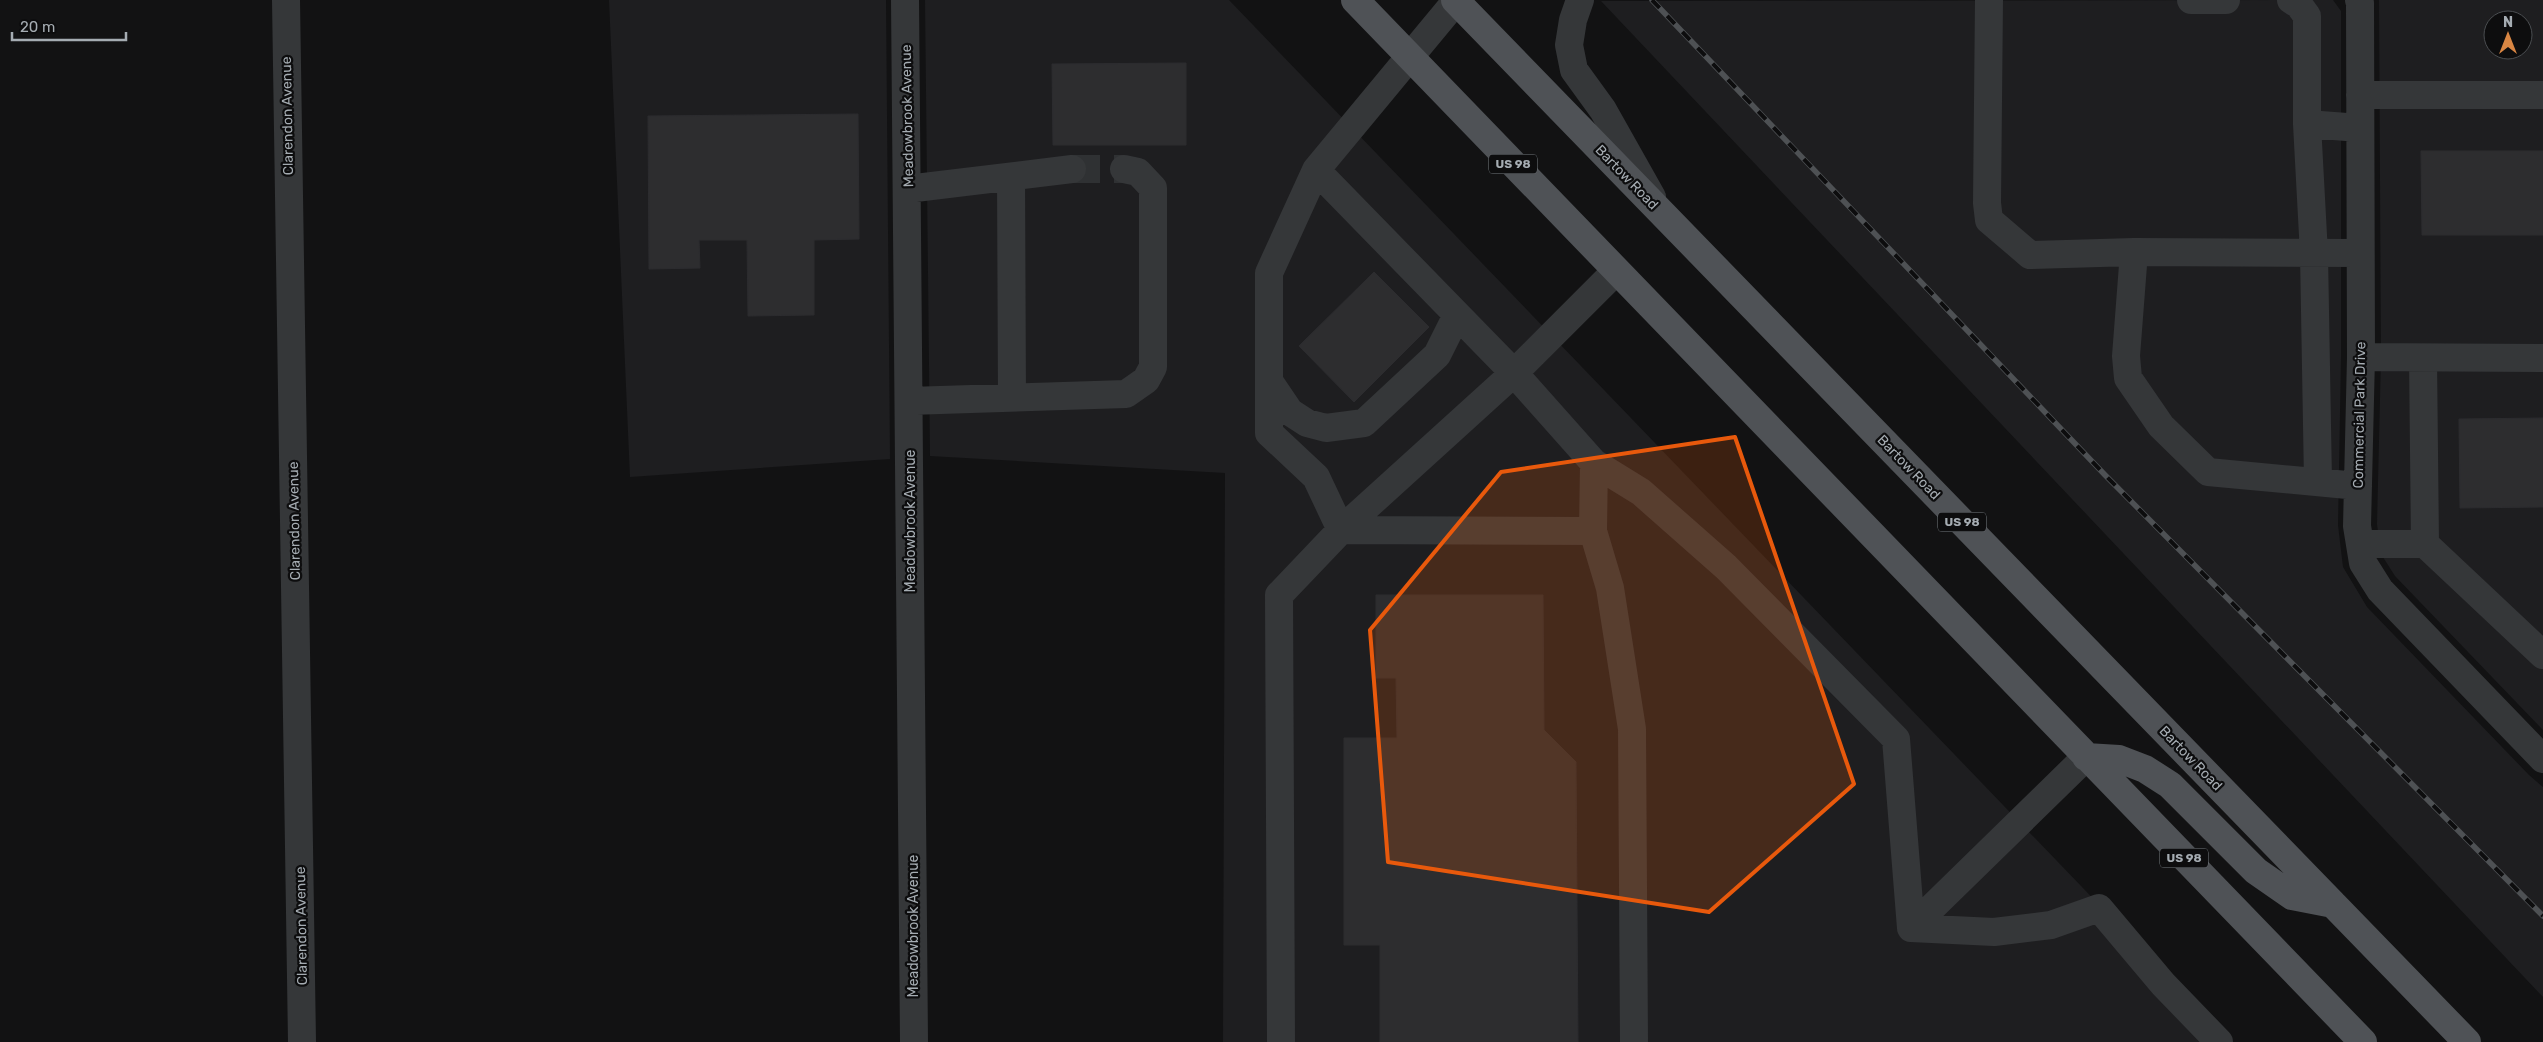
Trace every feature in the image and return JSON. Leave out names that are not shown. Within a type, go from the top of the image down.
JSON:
[{"type":"main road","name":"US 98","points":[[1355,0],[2363,1042]]},
{"type":"main road","name":"Bartow Road","points":[[1456,1],[2467,1042]]},
{"type":"main road","points":[[2086,757],[2119,759],[2145,769],[2170,785],[2256,871],[2292,896],[2333,904]]},
{"type":"street","name":"Clarendon Avenue","points":[[286,0],[302,1042]]},
{"type":"street","name":"Meadowbrook Avenue","points":[[905,0],[910,401],[914,1042]]},
{"type":"street","points":[[1580,0],[1573,20],[1569,45],[1574,70],[1603,110],[1660,211]]},
{"type":"street","points":[[2191,0],[2226,0]]},
{"type":"street","points":[[2291,0],[2300,4],[2307,16],[2307,124],[2314,254],[2318,481]]},
{"type":"street","name":"Commercial Park Drive","points":[[2358,0],[2360,3],[2361,357],[2357,526],[2363,563],[2380,590],[2543,759]]},
{"type":"street","points":[[1341,530],[1316,477],[1269,433],[1269,273],[1316,170],[1456,1]]},
{"type":"street","points":[[1989,13],[1987,203],[1989,220],[2030,255],[2134,252],[2360,253]]},
{"type":"street","points":[[2360,95],[2543,95]]},
{"type":"street","points":[[2307,124],[2360,128]]},
{"type":"street","points":[[907,189],[1072,169]]},
{"type":"street","points":[[910,401],[1126,394],[1146,380],[1154,367],[1153,188],[1138,172],[1124,169]]},
{"type":"street","points":[[1316,170],[1514,373],[1594,463],[1641,492],[1726,567],[1896,738],[1910,928]]},
{"type":"street","points":[[1011,177],[1012,397]]},
{"type":"street","points":[[2134,252],[2126,356],[2128,378],[2161,426],[2208,472],[2358,486]]},
{"type":"street","points":[[1281,1042],[1279,595],[1341,530],[1514,373],[1616,271]]},
{"type":"street","points":[[1269,381],[1290,412],[1307,423],[1326,428],[1364,423],[1437,354],[1457,315]]},
{"type":"street","points":[[2361,357],[2543,358]]},
{"type":"street","points":[[2423,358],[2425,544]]},
{"type":"street","points":[[1594,463],[1593,531],[1610,588],[1632,729],[1634,1042]]},
{"type":"street","points":[[1341,530],[1593,531]]},
{"type":"street","points":[[2360,544],[2425,544],[2543,655]]},
{"type":"street","points":[[1910,928],[2086,757]]},
{"type":"street","points":[[1910,928],[1994,932],[2051,925],[2099,908],[2164,984],[2219,1042]]},
{"type":"highlighted area","points":[[1735,437],[1854,784],[1709,912],[1388,862],[1370,630],[1501,472]]},
{"type":"shaded area","points":[[609,0],[886,0],[890,459],[630,477]]},
{"type":"shaded area","points":[[925,0],[1229,0],[2231,1042],[1223,1042],[1225,473],[930,456]]},
{"type":"shaded area","points":[[2333,0],[2341,11],[2341,357],[2338,525],[2343,567],[2367,607],[2529,775],[2543,787],[2543,997],[1601,1]]},
{"type":"shaded area","points":[[2379,0],[2543,0],[2543,730],[2395,576],[2381,554],[2377,524],[2381,357]]},
{"type":"building","points":[[1186,63],[1186,145],[1053,145],[1052,64]]},
{"type":"building","points":[[858,114],[859,239],[814,240],[814,315],[748,316],[747,240],[699,240],[700,268],[649,269],[648,116]]},
{"type":"building","points":[[2421,151],[2543,151],[2543,235],[2422,235]]},
{"type":"building","points":[[1374,272],[1429,327],[1354,402],[1299,346]]},
{"type":"building","points":[[2543,418],[2543,507],[2460,508],[2459,419]]},
{"type":"building","points":[[1376,595],[1543,595],[1544,730],[1576,762],[1578,1042],[1380,1042],[1380,945],[1344,945],[1344,738],[1397,738],[1396,678],[1376,678]]},
{"type":"tunnel","points":[[1072,169],[1124,169]]},
{"type":"railway","points":[[1652,0],[2105,475],[2543,916]]}]
